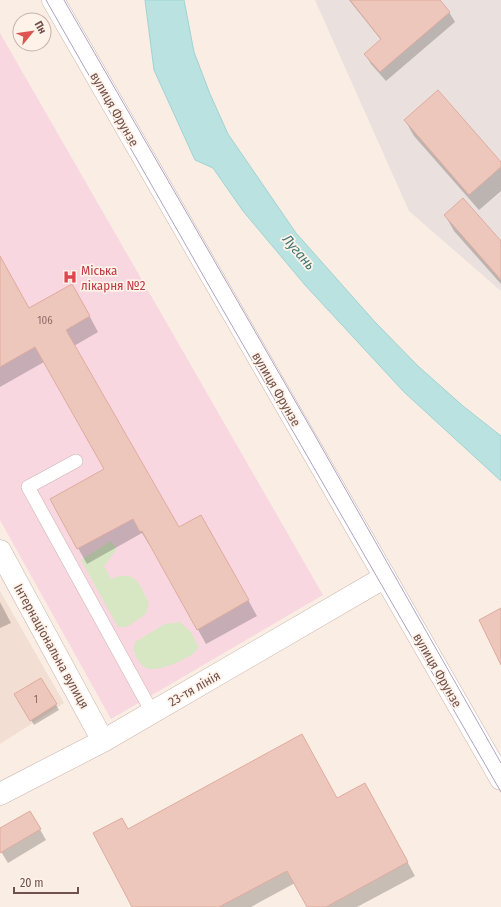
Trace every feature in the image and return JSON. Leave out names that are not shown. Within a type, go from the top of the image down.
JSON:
[{"type":"street","name":"вулиця Фрунзе","points":[[53,0],[501,779]]},
{"type":"street","name":"Інтернаціональна вулиця","points":[[0,552],[103,741]]},
{"type":"street","name":"23-тя лінія","points":[[0,794],[103,741],[385,577]]},
{"type":"lane","points":[[76,461],[28,487],[152,712]]},
{"type":"shaded area","points":[[315,0],[501,0],[501,291],[409,211]]},
{"type":"shaded area","name":"Міська лікарня №2","points":[[0,33],[323,595],[111,719],[0,520]]},
{"type":"shaded area","points":[[0,591],[64,703],[0,744]]},
{"type":"green space","points":[[111,541],[117,549],[104,566],[111,579],[119,576],[126,576],[136,580],[149,603],[146,614],[127,627],[118,627],[81,560]]},
{"type":"green space","points":[[180,622],[191,632],[198,646],[195,652],[185,659],[157,669],[146,668],[141,665],[133,650],[135,642],[165,624]]},
{"type":"water","name":"Лугань","points":[[145,0],[184,0],[194,52],[210,94],[228,134],[296,233],[375,322],[418,366],[463,406],[501,436],[501,481],[404,392],[305,285],[243,211],[213,168],[195,160],[154,70]]},
{"type":"building","points":[[350,0],[440,0],[450,12],[380,72],[364,54],[381,39]]},
{"type":"building","points":[[438,90],[501,162],[501,167],[469,195],[404,120]]},
{"type":"building","points":[[463,198],[501,241],[501,280],[444,215]]},
{"type":"building","points":[[0,256],[29,308],[72,284],[90,316],[66,330],[179,527],[201,515],[249,600],[197,630],[142,531],[140,532],[133,519],[77,549],[50,499],[104,469],[35,347],[0,367]]},
{"type":"building","points":[[501,608],[501,665],[479,620]]},
{"type":"building","points":[[41,678],[57,704],[30,721],[14,694]]},
{"type":"building","points":[[302,734],[337,798],[365,783],[408,862],[326,907],[307,907],[287,871],[219,907],[132,907],[93,833],[122,818],[128,829]]},
{"type":"building","points":[[30,811],[41,829],[0,853],[0,828]]},
{"type":"tram line","points":[[46,0],[501,792]]},
{"type":"tram line","points":[[64,0],[313,432],[501,763]]},
{"type":"place","name":"Міська лікарня №2","points":[[70,277]]}]
